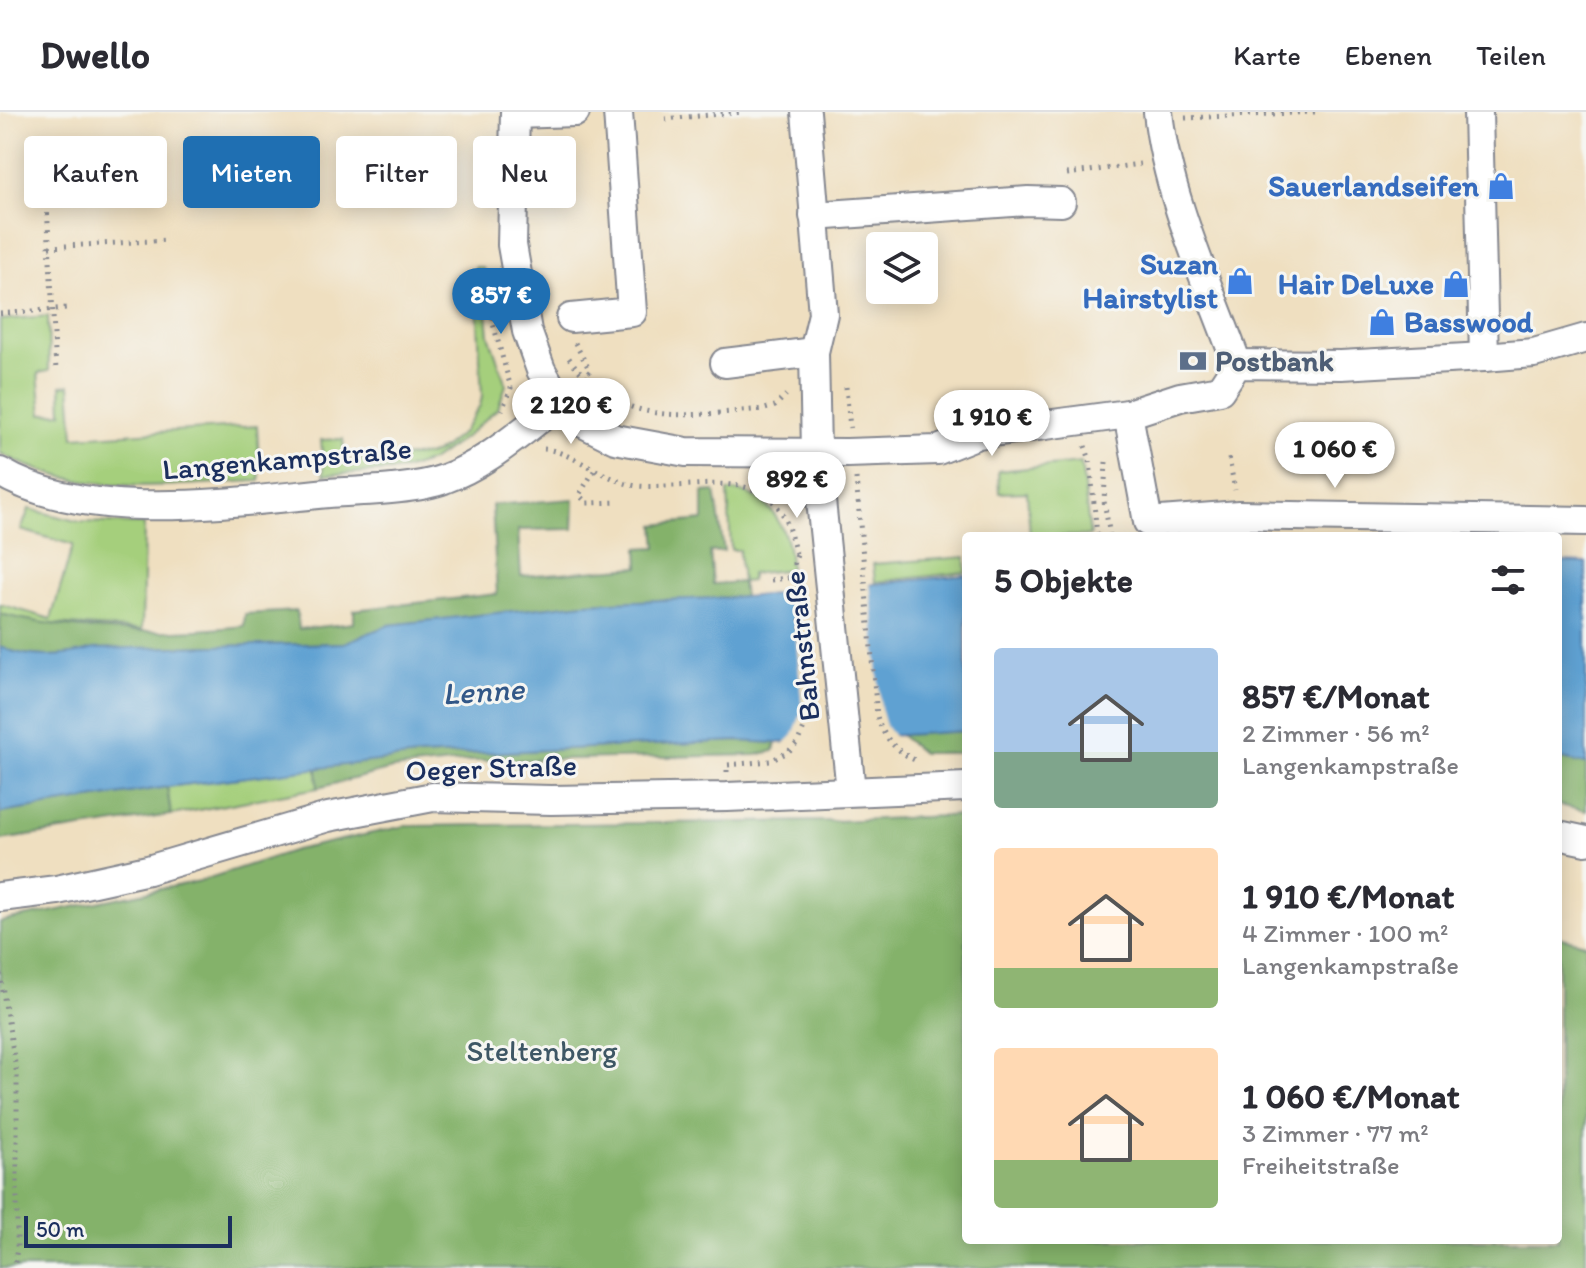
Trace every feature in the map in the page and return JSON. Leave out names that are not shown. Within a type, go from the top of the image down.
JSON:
[{"type":"street","points":[[575,112],[515,113],[512,245],[527,331],[541,370],[560,403],[581,422],[615,439],[686,452],[938,450],[978,434],[1118,415],[1180,397],[1220,390],[1237,364]]},
{"type":"street","points":[[571,318],[632,312],[618,112]]},
{"type":"street","name":"Bahnstraße","points":[[806,112],[823,314],[814,352],[816,452],[850,778]]},
{"type":"street","points":[[1478,112],[1484,357]]},
{"type":"street","points":[[1158,116],[1167,161],[1187,226],[1237,364]]},
{"type":"street","points":[[814,216],[1028,201],[1061,202]]},
{"type":"street","points":[[1237,364],[1341,365],[1484,357],[1534,353],[1586,338]]},
{"type":"street","points":[[725,363],[814,352]]},
{"type":"street","name":"Langenkampstraße","points":[[0,472],[47,492],[83,500],[162,505],[383,489],[441,481],[478,464],[560,403]]},
{"type":"street","points":[[1118,415],[1148,522],[1239,515],[1586,521]]},
{"type":"street","name":"Oeger Straße","points":[[0,897],[57,890],[148,870],[328,817],[433,797],[551,800],[727,797],[850,778],[962,787]]},
{"type":"street","points":[[1562,836],[1586,841]]},
{"type":"path","points":[[665,119],[743,112]]},
{"type":"path","points":[[1158,116],[1315,112]]},
{"type":"path","points":[[1061,202],[1062,175],[1167,161]]},
{"type":"path","points":[[47,208],[56,371]]},
{"type":"path","points":[[49,247],[168,240]]},
{"type":"path","points":[[0,314],[66,308]]},
{"type":"path","points":[[564,350],[585,377],[616,401],[670,416],[765,409],[775,406],[789,391]]},
{"type":"path","points":[[585,377],[590,371],[587,365]]},
{"type":"path","points":[[846,387],[880,725],[893,746],[915,760]]},
{"type":"path","points":[[1109,532],[1104,501],[1118,415]]},
{"type":"path","points":[[1083,442],[1090,460],[1097,532]]},
{"type":"path","points":[[594,471],[579,495],[587,503],[619,502]]},
{"type":"path","points":[[770,761],[788,752],[797,743],[809,715],[794,563],[797,555]]},
{"type":"path","points":[[771,580],[796,577]]},
{"type":"path","points":[[0,974],[17,1075],[17,1248],[14,1268]]},
{"type":"green space","points":[[475,267],[483,267],[489,335],[506,385],[498,408],[468,435],[431,461],[404,470],[324,475],[321,440],[343,439],[345,461],[428,455],[439,451],[462,433],[480,406],[482,396]]},
{"type":"green space","points":[[48,316],[49,371],[38,373],[42,414],[62,413],[61,386],[70,385],[74,437],[257,426],[260,481],[160,486],[95,483],[32,468],[0,453],[0,320]]},
{"type":"green space","points":[[1081,463],[1090,532],[1030,532],[1027,492],[999,493],[998,471]]},
{"type":"green space","points":[[715,491],[724,551],[710,552],[713,584],[742,582],[744,597],[585,603],[389,625],[344,643],[94,649],[47,656],[23,654],[0,647],[0,614],[91,629],[183,631],[244,626],[245,614],[297,611],[299,629],[354,623],[354,610],[497,594],[492,505],[574,499],[573,529],[518,530],[521,576],[639,567],[638,548],[657,547],[655,525],[703,520],[703,492]]},
{"type":"green space","points":[[728,491],[755,497],[775,515],[786,541],[790,569],[751,574],[751,581],[742,582],[739,550],[731,550]]},
{"type":"green space","points":[[29,509],[80,522],[144,524],[142,630],[39,623],[0,614],[0,604],[51,619],[73,545],[21,530]]},
{"type":"green space","points":[[962,557],[962,572],[875,582],[873,564]]},
{"type":"green space","points":[[962,731],[962,753],[922,753],[899,734]]},
{"type":"green space","points":[[738,741],[776,743],[774,751],[756,755],[471,761],[392,769],[318,788],[317,768],[417,756]]},
{"type":"green space","points":[[1562,759],[1586,764],[1586,811],[1562,806]]},
{"type":"green space","points":[[317,768],[318,788],[171,815],[167,787]]},
{"type":"green space","points":[[167,787],[171,815],[0,840],[0,813]]},
{"type":"green space","name":"Steltenberg","points":[[962,815],[962,1244],[1562,1244],[1562,938],[1586,944],[1586,1268],[0,1268],[0,922],[200,881],[295,850],[405,826],[836,821]]},
{"type":"water","points":[[1562,562],[1586,563],[1586,764],[1562,759]]},
{"type":"water","name":"Lenne","points":[[962,575],[962,731],[776,743],[738,741],[417,756],[167,787],[0,813],[0,647],[23,654],[47,656],[94,649],[344,643],[389,625],[585,603],[744,597]]},
{"type":"pier","points":[[870,582],[881,708],[886,726],[896,739],[781,747],[793,735],[802,711],[792,589]]},
{"type":"place","name":"Sauerlandseifen","points":[[1501,186]]},
{"type":"place","name":"Suzan Hairstylist","points":[[1240,281]]},
{"type":"place","name":"Hair DeLuxe","points":[[1456,284]]},
{"type":"place","name":"Basswood","points":[[1382,322]]},
{"type":"place","name":"Postbank","points":[[1193,361]]}]
